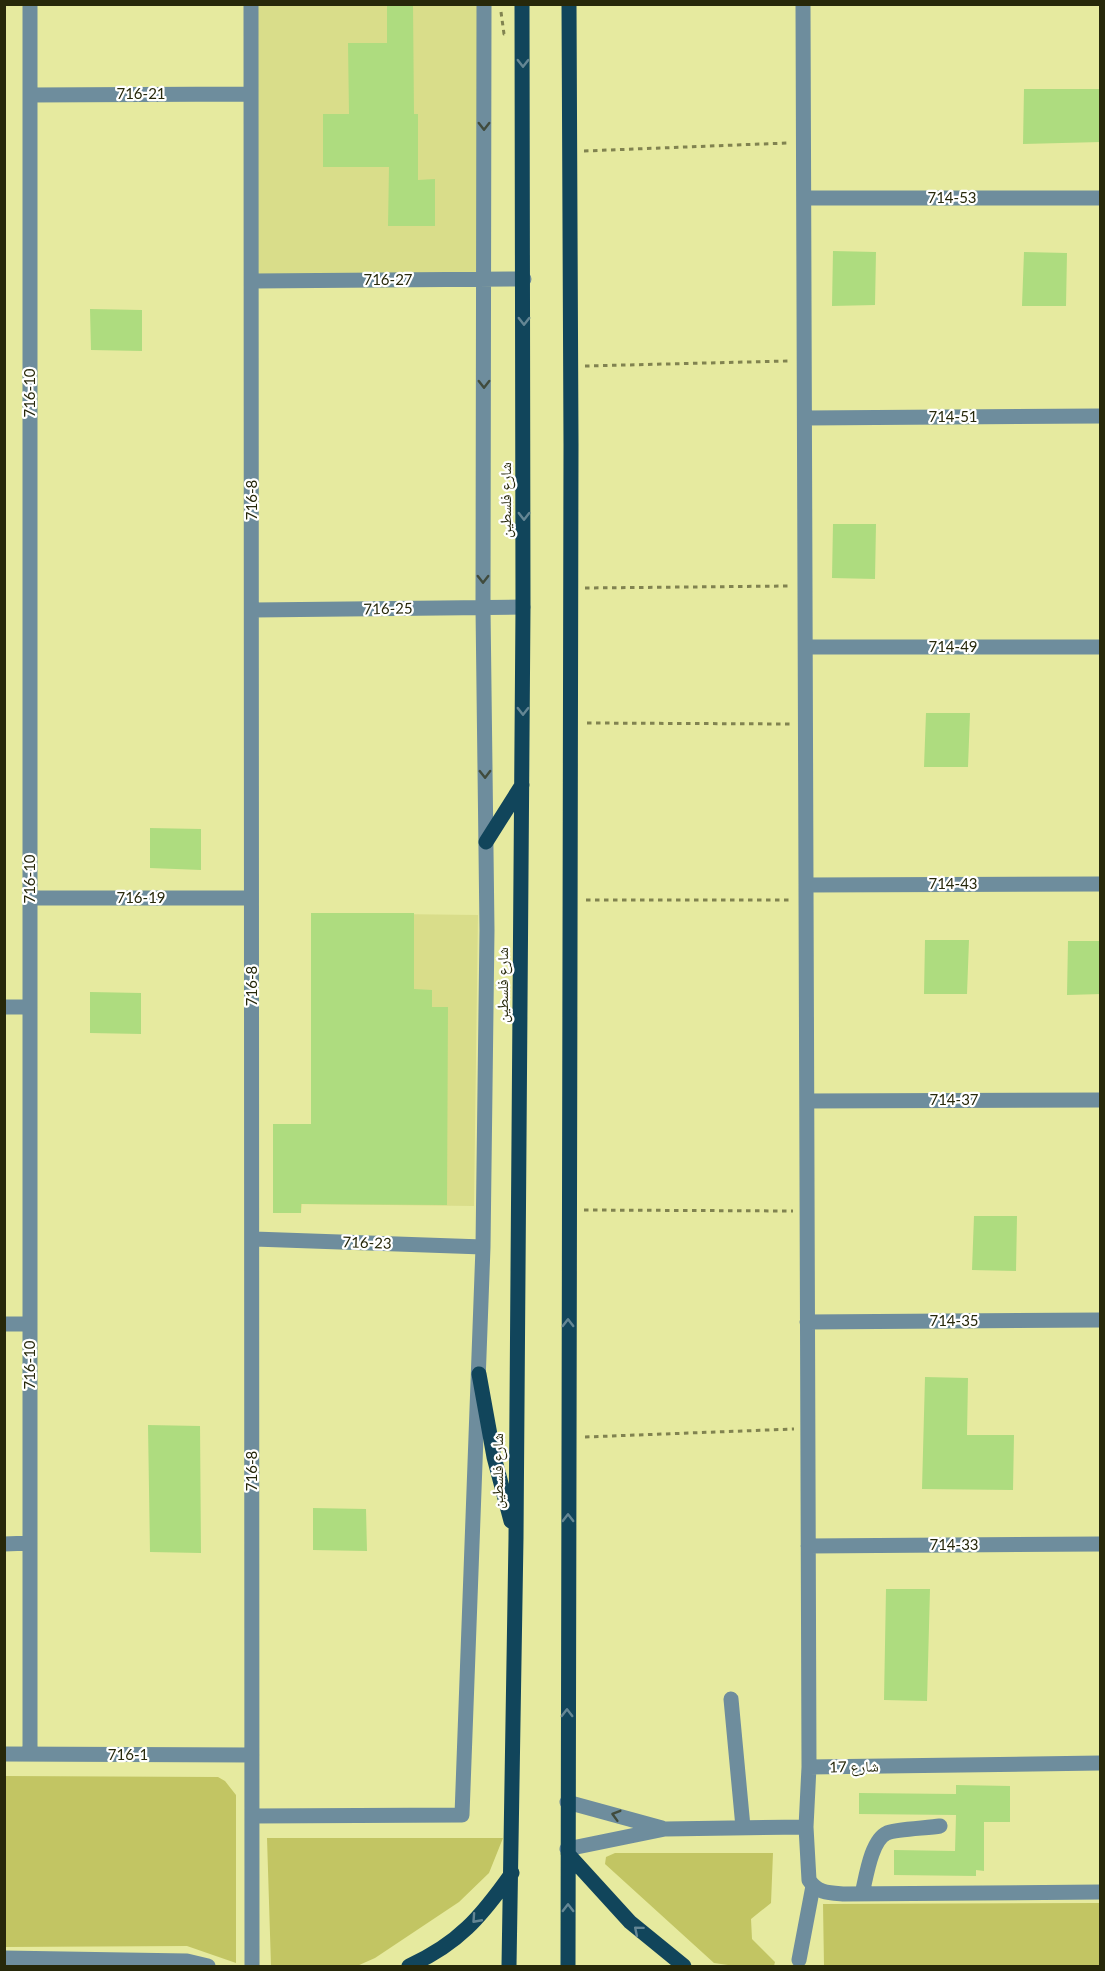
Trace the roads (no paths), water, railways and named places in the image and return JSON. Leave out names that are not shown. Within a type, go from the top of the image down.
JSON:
[{"type":"main road","name":"شارع فلسطين","points":[[509,1966],[516,1538],[524,607],[522,4]]},
{"type":"main road","points":[[568,1966],[571,366],[569,4]]},
{"type":"main road","points":[[486,842],[522,785]]},
{"type":"main road","points":[[479,1374],[494,1457],[516,1538]]},
{"type":"main road","points":[[567,1852],[630,1922],[684,1966]]},
{"type":"main road","points":[[409,1966],[429,1957],[471,1925],[512,1873]]},
{"type":"street","name":"716-10","points":[[30,4],[30,1754]]},
{"type":"street","name":"716-8","points":[[251,4],[252,1966]]},
{"type":"street","points":[[252,1816],[462,1815],[483,1247],[487,930],[483,608],[484,4]]},
{"type":"street","points":[[803,4],[809,1767]]},
{"type":"street","name":"716-21","points":[[30,95],[251,94]]},
{"type":"street","name":"714-53","points":[[804,198],[1101,198]]},
{"type":"street","name":"716-27","points":[[252,281],[524,279]]},
{"type":"street","name":"714-51","points":[[805,417],[1101,416]]},
{"type":"street","name":"716-25","points":[[252,610],[524,607]]},
{"type":"street","name":"714-49","points":[[806,647],[1101,647]]},
{"type":"street","name":"714-43","points":[[806,892],[1101,884]]},
{"type":"street","name":"716-19","points":[[30,898],[251,898]]},
{"type":"street","points":[[4,1007],[30,1007]]},
{"type":"street","name":"714-37","points":[[807,1101],[1101,1100]]},
{"type":"street","name":"716-23","points":[[252,1239],[483,1247]]},
{"type":"street","name":"714-35","points":[[807,1322],[1101,1320]]},
{"type":"street","points":[[4,1324],[30,1324]]},
{"type":"street","points":[[4,1544],[30,1543]]},
{"type":"street","name":"714-33","points":[[808,1546],[1101,1544]]},
{"type":"street","points":[[731,1699],[743,1827]]},
{"type":"street","name":"716-1","points":[[4,1754],[252,1755]]},
{"type":"street","name":"شارع 17","points":[[813,1886],[807,1872],[806,1827],[809,1767],[1101,1763]]},
{"type":"street","points":[[567,1802],[664,1829]]},
{"type":"street","points":[[862,1894],[872,1855],[878,1841],[887,1833],[940,1826]]},
{"type":"street","points":[[567,1852],[664,1829],[806,1827]]},
{"type":"street","points":[[799,1960],[813,1886],[824,1893],[862,1894],[1101,1892]]},
{"type":"street","points":[[4,1958],[187,1961],[208,1966]]}]
